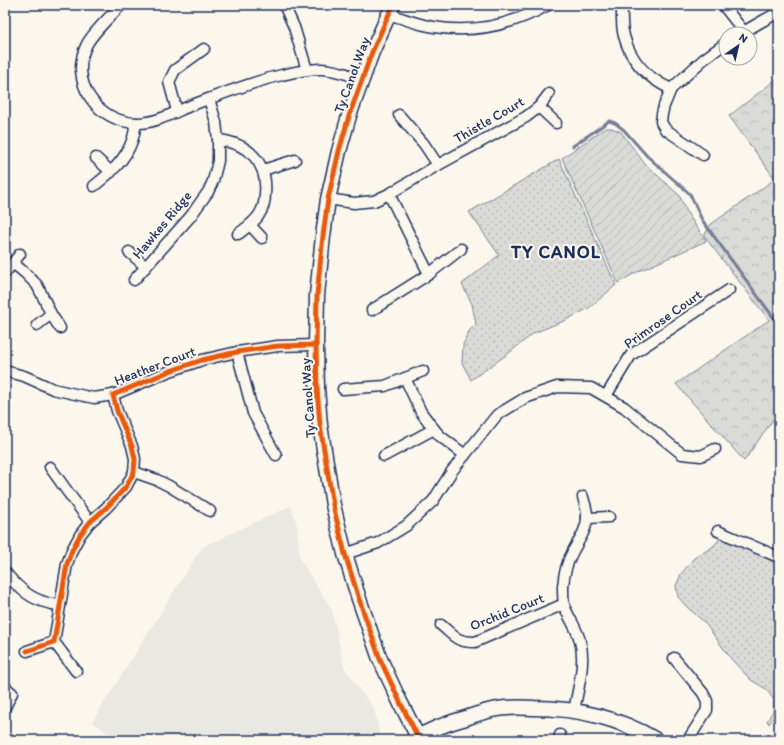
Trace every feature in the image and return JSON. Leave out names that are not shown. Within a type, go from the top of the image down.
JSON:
[{"type":"street","points":[[121,5],[87,44],[82,57],[80,71],[89,96],[98,108],[109,116],[122,121],[136,123],[159,119],[209,98],[252,83],[307,70],[322,69],[362,79]]},
{"type":"street","points":[[391,10],[425,25],[466,29],[488,27],[511,21],[533,13],[548,5]]},
{"type":"street","points":[[622,5],[624,36],[639,66],[659,83],[672,89]]},
{"type":"street","points":[[723,5],[737,26]]},
{"type":"street","points":[[286,6],[307,70]]},
{"type":"street","name":"Ty Canol Way","points":[[391,10],[372,52],[349,116],[328,199],[317,295],[317,388],[320,425],[333,505],[345,554],[380,660],[415,738]]},
{"type":"street","points":[[754,26],[779,12]]},
{"type":"street","points":[[177,111],[169,82],[175,70],[204,49]]},
{"type":"street","points":[[703,155],[665,129],[661,122],[664,106],[672,89],[704,59],[718,49]]},
{"type":"street","name":"Thistle Court","points":[[328,199],[354,203],[374,201],[389,194],[526,117],[539,107],[549,94]]},
{"type":"street","name":"Hawkes Ridge","points":[[134,280],[190,217],[208,192],[218,161],[216,122],[209,98]]},
{"type":"street","points":[[539,107],[556,123]]},
{"type":"street","points":[[399,115],[424,144],[438,166]]},
{"type":"street","points":[[94,186],[111,172],[125,156],[132,141],[136,123]]},
{"type":"street","points":[[218,140],[229,141],[249,151],[263,170],[266,184],[264,201],[259,215],[250,225],[238,234]]},
{"type":"street","points":[[96,158],[111,172]]},
{"type":"street","points":[[263,170],[294,160]]},
{"type":"street","points":[[389,194],[429,274]]},
{"type":"street","points":[[250,225],[262,238]]},
{"type":"street","points":[[372,310],[429,274],[461,249]]},
{"type":"street","points":[[129,252],[146,267]]},
{"type":"street","points":[[5,273],[20,254]]},
{"type":"street","points":[[13,264],[26,273],[37,285],[50,314],[60,328]]},
{"type":"street","name":"Primrose Court","points":[[606,396],[631,356],[729,290]]},
{"type":"street","points":[[37,325],[50,314]]},
{"type":"street","name":"Heather Court","points":[[134,472],[135,459],[132,446],[117,411],[113,395],[202,360],[237,352],[278,346],[316,345]]},
{"type":"street","points":[[237,352],[253,413],[276,455]]},
{"type":"street","points":[[5,371],[24,376],[53,389],[75,394],[94,398],[113,395]]},
{"type":"street","points":[[344,389],[385,386],[423,371]]},
{"type":"street","points":[[405,378],[421,412],[434,429],[440,436],[465,455]]},
{"type":"street","points":[[345,554],[378,543],[406,526],[433,501],[452,471],[497,415],[525,398],[557,387],[591,388],[606,396],[624,407],[682,454],[702,456],[715,449]]},
{"type":"street","points":[[384,456],[434,429]]},
{"type":"street","points":[[50,467],[90,522]]},
{"type":"street","points":[[76,671],[54,642],[67,564],[80,535],[90,522],[126,487],[134,472],[169,486],[210,511]]},
{"type":"street","name":"Orchid Court","points":[[574,711],[581,671],[582,649],[580,640],[564,604],[564,586],[565,574],[572,552],[586,526],[588,515],[583,497]]},
{"type":"street","points":[[587,518],[609,517]]},
{"type":"street","points":[[718,531],[779,556]]},
{"type":"street","points":[[5,572],[23,591],[38,600],[60,606]]},
{"type":"street","name":"Orchid Court","points":[[441,624],[458,640],[475,642],[564,604]]},
{"type":"street","points":[[27,651],[54,642]]},
{"type":"street","points":[[674,658],[703,693],[707,701],[707,710],[688,740]]},
{"type":"street","points":[[5,687],[12,693],[5,707]]},
{"type":"street","points":[[415,738],[445,724],[492,710],[517,707],[551,708],[595,715],[618,722],[647,734],[656,740]]},
{"type":"shaded area","points":[[291,506],[297,525],[300,559],[332,610],[344,667],[374,709],[380,736],[375,740],[118,740],[92,722],[202,547]]},
{"type":"green space","points":[[779,77],[779,411],[744,461],[676,384],[769,320],[704,236],[710,225],[775,179],[729,116]]},
{"type":"green space","points":[[605,128],[612,128],[621,132],[645,164],[679,195],[688,214],[706,241],[635,273],[618,283],[562,158]]},
{"type":"green space","points":[[559,159],[616,285],[589,308],[566,320],[534,333],[471,380],[462,363],[463,345],[469,331],[476,324],[472,304],[462,284],[499,255],[469,212]]},
{"type":"green space","points":[[722,537],[779,563],[779,709],[769,724],[767,721],[773,711],[774,700],[766,689],[751,680],[732,660],[704,622],[678,597],[676,586],[681,574],[694,558],[711,548]]},
{"type":"waterway","points":[[573,146],[609,121],[615,123],[624,130],[647,156],[690,194],[702,220],[779,325]]},
{"type":"cycle path","points":[[393,5],[372,52],[349,116],[328,199],[317,295],[317,388],[320,425],[333,505],[345,554],[380,659],[418,737]]},
{"type":"cycle path","points":[[27,651],[54,642],[67,564],[72,550],[80,535],[90,522],[126,487],[134,472],[135,459],[132,446],[117,411],[113,395],[170,371],[202,360],[237,352],[278,346],[316,345]]},
{"type":"district","name":"TY CANOL","points":[[556,252]]}]
